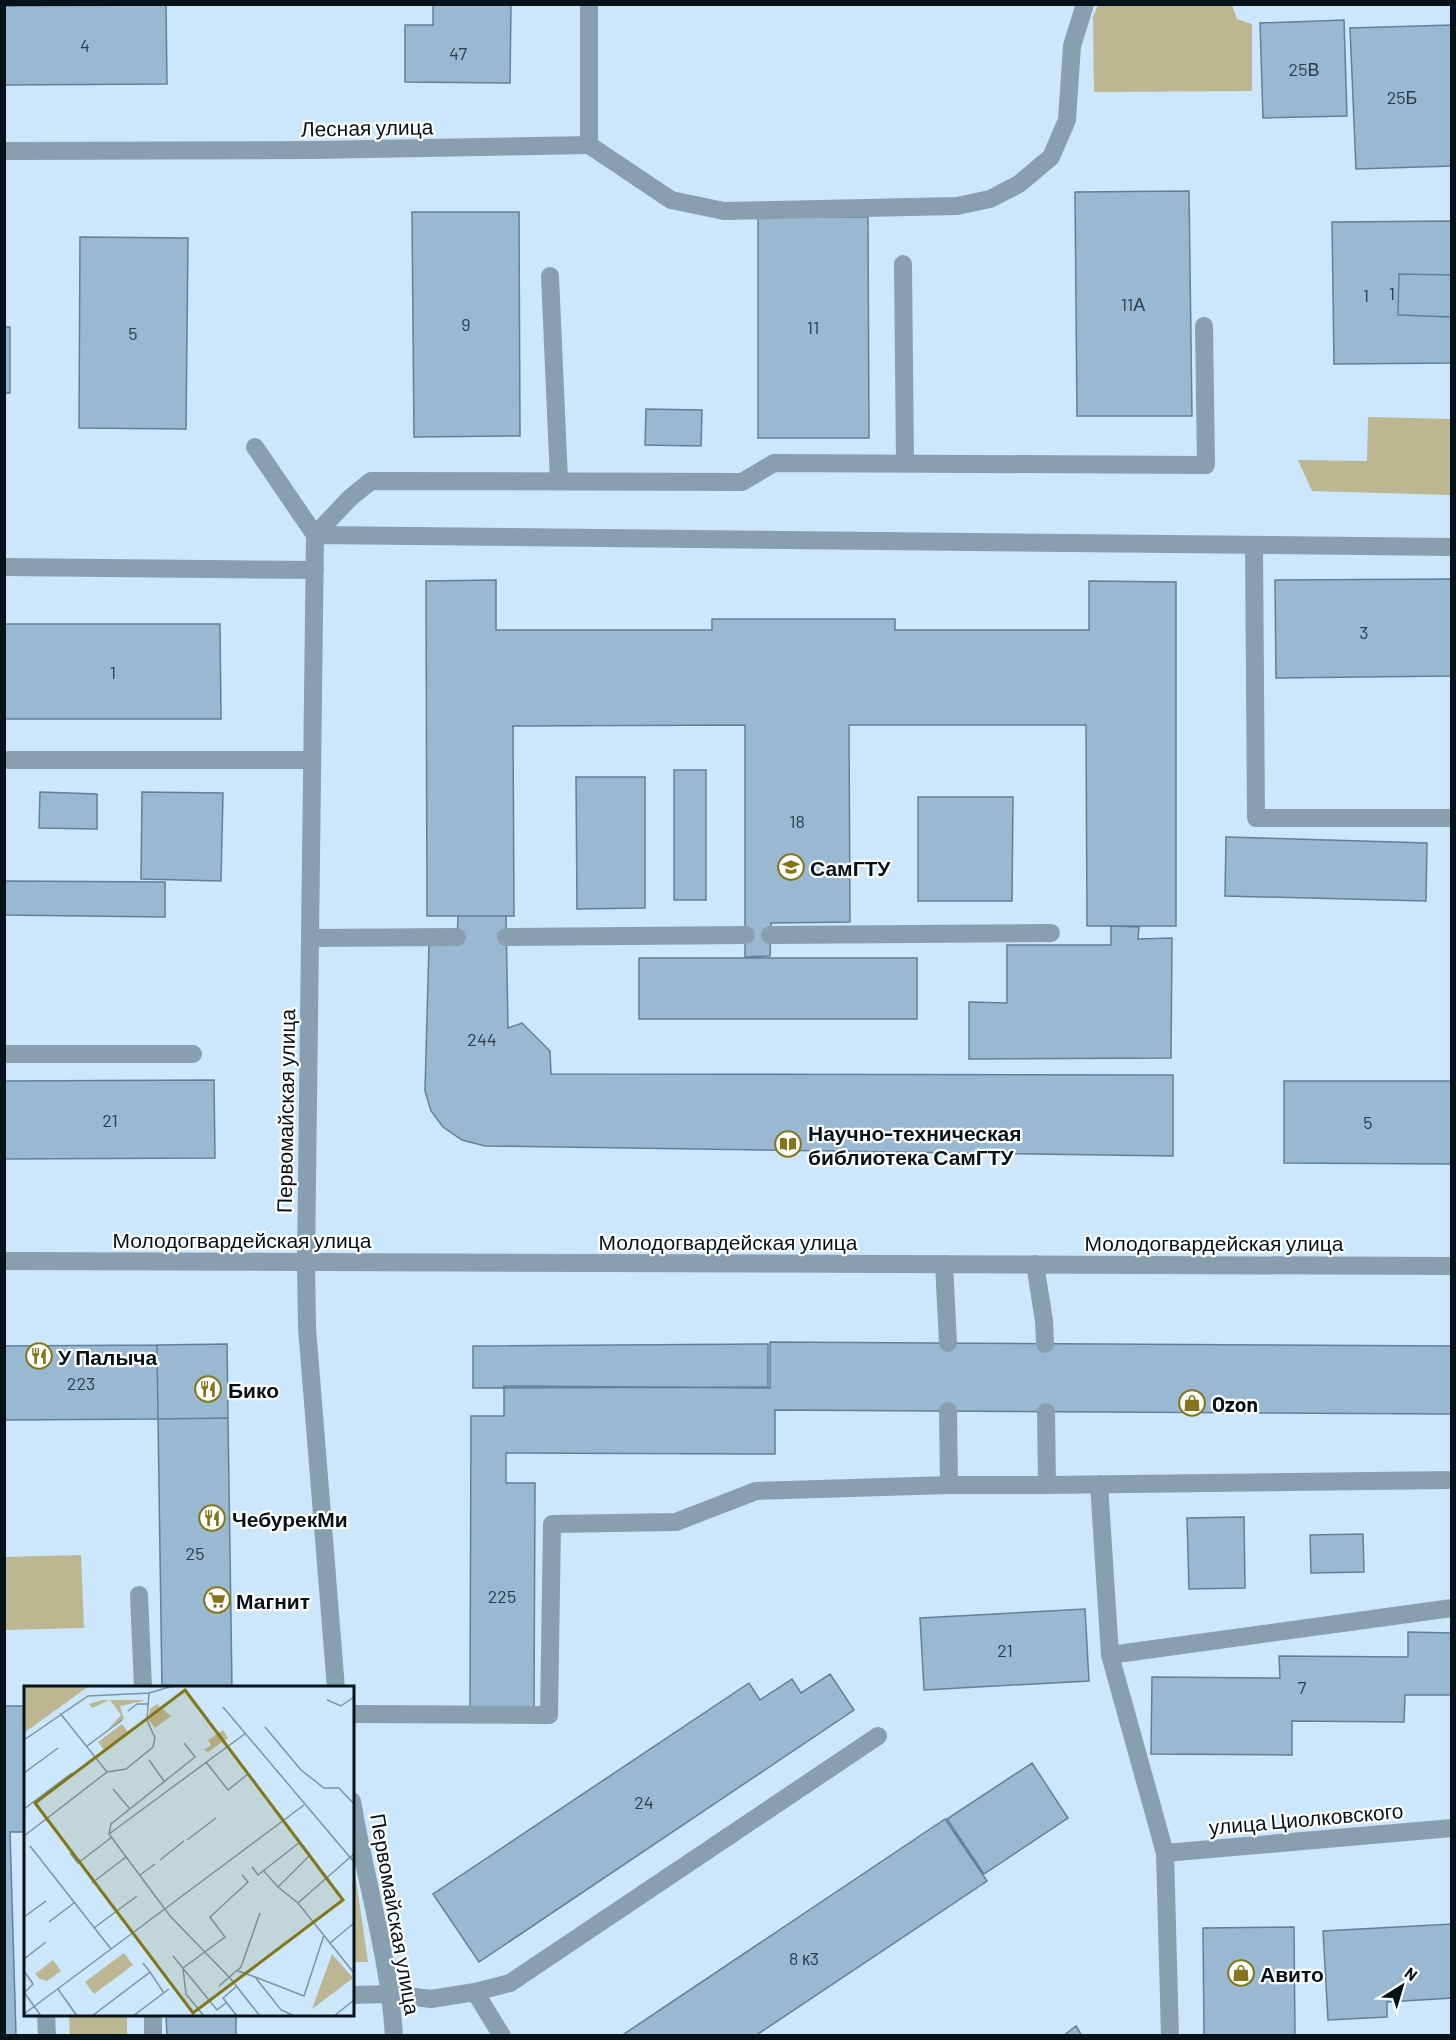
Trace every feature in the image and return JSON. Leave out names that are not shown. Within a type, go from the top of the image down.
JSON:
[{"type":"street","points":[[589,4],[590,145],[671,200],[724,211],[957,206],[990,199],[1019,184],[1051,157],[1067,120],[1072,46],[1085,4]]},
{"type":"street","name":"Лесная улица","points":[[4,151],[314,150],[590,145]]},
{"type":"street","points":[[903,264],[905,464]]},
{"type":"street","points":[[550,276],[559,481]]},
{"type":"street","points":[[315,535],[350,498],[371,481],[742,482],[774,464],[1206,465],[1204,326]]},
{"type":"street","points":[[255,447],[315,535]]},
{"type":"street","points":[[315,535],[1452,548]]},
{"type":"street","name":"Первомайская улица","points":[[315,535],[307,1328],[336,1686]]},
{"type":"street","points":[[1254,545],[1256,818],[1452,818]]},
{"type":"street","points":[[4,567],[315,570]]},
{"type":"street","points":[[4,760],[312,760]]},
{"type":"street","points":[[770,935],[1051,933]]},
{"type":"street","points":[[506,937],[746,935]]},
{"type":"street","points":[[310,938],[457,937]]},
{"type":"street","points":[[4,1054],[194,1054]]},
{"type":"street","name":"Молодогвардейская улица","points":[[4,1261],[1452,1266]]},
{"type":"street","points":[[944,1264],[949,1321],[948,1343]]},
{"type":"street","points":[[1035,1264],[1044,1321],[1045,1344]]},
{"type":"street","points":[[948,1412],[949,1485]]},
{"type":"street","points":[[1046,1412],[1047,1485]]},
{"type":"street","points":[[354,1714],[549,1715],[552,1524],[676,1522],[756,1491],[949,1485],[1452,1480]]},
{"type":"street","points":[[1099,1484],[1110,1655],[1165,1853],[1170,2036]]},
{"type":"street","points":[[139,1595],[143,1686]]},
{"type":"street","points":[[1110,1655],[1452,1608]]},
{"type":"street","points":[[354,1995],[391,1994],[430,1999],[475,1992],[510,1983],[878,1736]]},
{"type":"street","name":"Первомайская улица","points":[[354,1812],[391,1994],[394,2036]]},
{"type":"street","name":"улица Циолковского","points":[[1165,1853],[1452,1828]]},
{"type":"street","points":[[475,1992],[502,2036]]},
{"type":"street","points":[[46,2016],[46,2036]]},
{"type":"street","points":[[153,2016],[153,2036]]},
{"type":"shaded area","points":[[1098,5],[1232,5],[1237,19],[1252,24],[1252,91],[1094,92],[1093,17]]},
{"type":"shaded area","points":[[1368,417],[1451,419],[1451,495],[1312,491],[1298,460],[1367,461]]},
{"type":"shaded area","points":[[81,1555],[84,1628],[5,1630],[5,1557]]},
{"type":"shaded area","points":[[354,1866],[368,1962],[354,1962]]},
{"type":"shaded area","points":[[69,2016],[127,2016],[127,2035],[70,2035]]},
{"type":"building","points":[[433,4],[511,4],[510,83],[405,82],[405,25],[433,25]]},
{"type":"building","points":[[166,5],[167,84],[4,85],[4,6]]},
{"type":"building","points":[[1344,20],[1347,116],[1263,118],[1260,23]]},
{"type":"building","points":[[1452,25],[1452,166],[1356,169],[1350,28]]},
{"type":"building","points":[[1189,191],[1192,416],[1077,416],[1075,192]]},
{"type":"building","points":[[412,212],[519,212],[520,436],[414,437]]},
{"type":"building","points":[[758,217],[868,217],[869,438],[758,438]]},
{"type":"building","points":[[1452,221],[1452,275],[1399,274],[1398,315],[1452,317],[1452,363],[1334,364],[1332,222]]},
{"type":"building","points":[[1452,221],[1452,363],[1334,364],[1332,222]]},
{"type":"building","points":[[80,237],[188,238],[186,429],[79,428]]},
{"type":"building","points":[[4,327],[10,327],[10,393],[4,393]]},
{"type":"building","points":[[646,409],[702,410],[701,446],[645,445]]},
{"type":"building","points":[[1452,579],[1452,676],[1276,678],[1275,580]]},
{"type":"building","points":[[496,580],[496,630],[712,630],[712,619],[895,619],[895,630],[1089,630],[1089,581],[1176,582],[1176,926],[1087,926],[1086,725],[849,725],[850,922],[771,923],[770,956],[745,957],[745,725],[513,726],[514,916],[427,916],[426,581]]},
{"type":"building","points":[[4,624],[220,624],[221,719],[4,719]]},
{"type":"building","points":[[674,770],[706,770],[706,900],[674,900]]},
{"type":"building","points":[[576,777],[645,777],[645,908],[577,909]]},
{"type":"building","points":[[40,792],[97,794],[97,829],[39,828]]},
{"type":"building","points":[[142,792],[223,793],[221,881],[141,879]]},
{"type":"building","points":[[918,797],[1013,797],[1012,901],[918,901]]},
{"type":"building","points":[[1226,837],[1427,843],[1426,901],[1225,896]]},
{"type":"building","points":[[4,881],[165,882],[165,917],[4,915]]},
{"type":"building","points":[[458,916],[506,916],[508,1028],[522,1023],[550,1051],[551,1074],[1173,1075],[1173,1156],[485,1146],[462,1140],[443,1127],[431,1111],[425,1091],[429,945],[457,944]]},
{"type":"building","points":[[1111,926],[1139,927],[1138,939],[1172,938],[1171,1058],[969,1059],[969,1002],[1007,1003],[1007,945],[1111,945]]},
{"type":"building","points":[[639,958],[917,958],[917,1019],[639,1019]]},
{"type":"building","points":[[214,1080],[215,1158],[4,1159],[4,1081]]},
{"type":"building","points":[[1284,1081],[1452,1081],[1452,1164],[1284,1163]]},
{"type":"building","points":[[770,1342],[1452,1346],[1452,1414],[775,1410],[775,1454],[506,1453],[506,1483],[535,1483],[534,1708],[470,1708],[471,1416],[504,1416],[504,1386],[770,1388]]},
{"type":"building","points":[[227,1344],[228,1418],[158,1419],[157,1345]]},
{"type":"building","points":[[768,1344],[768,1387],[473,1388],[473,1346]]},
{"type":"building","points":[[157,1345],[158,1419],[4,1420],[4,1346]]},
{"type":"building","points":[[228,1418],[232,1686],[162,1686],[158,1419]]},
{"type":"building","points":[[1244,1517],[1245,1588],[1189,1589],[1187,1518]]},
{"type":"building","points":[[1363,1534],[1364,1572],[1311,1573],[1310,1535]]},
{"type":"building","points":[[1085,1609],[1089,1681],[924,1690],[920,1618]]},
{"type":"building","points":[[1408,1632],[1452,1633],[1452,1695],[1405,1695],[1404,1722],[1292,1721],[1292,1755],[1151,1754],[1152,1677],[1280,1678],[1279,1656],[1408,1657]]},
{"type":"building","points":[[830,1674],[854,1710],[479,1962],[433,1894],[749,1683],[760,1700],[792,1679],[801,1693]]},
{"type":"building","points":[[4,1706],[24,1706],[24,1832],[10,1832],[16,2036],[4,2036]]},
{"type":"building","points":[[1032,1763],[1068,1818],[984,1874],[947,1819]]},
{"type":"building","points":[[945,1819],[987,1881],[755,2036],[621,2036]]},
{"type":"building","points":[[1452,1924],[1452,1998],[1387,2002],[1387,2017],[1328,2020],[1323,1931]]},
{"type":"building","points":[[1294,1927],[1295,2036],[1204,2036],[1203,1928]]},
{"type":"building","points":[[166,2016],[236,2016],[236,2036],[167,2036]]},
{"type":"building","points":[[1076,2026],[1082,2036],[1063,2036]]},
{"type":"place","name":"СамГТУ","points":[[791,867]]},
{"type":"place","name":"Научно-техническая библиотека СамГТУ","points":[[788,1144]]},
{"type":"place","name":"У Палыча","points":[[39,1356]]},
{"type":"place","name":"Бико","points":[[208,1389]]},
{"type":"place","name":"Ozon","points":[[1192,1403]]},
{"type":"place","name":"ЧебурекМи","points":[[212,1518]]},
{"type":"place","name":"Магнит","points":[[217,1600]]},
{"type":"place","name":"Авито","points":[[1241,1973]]}]
